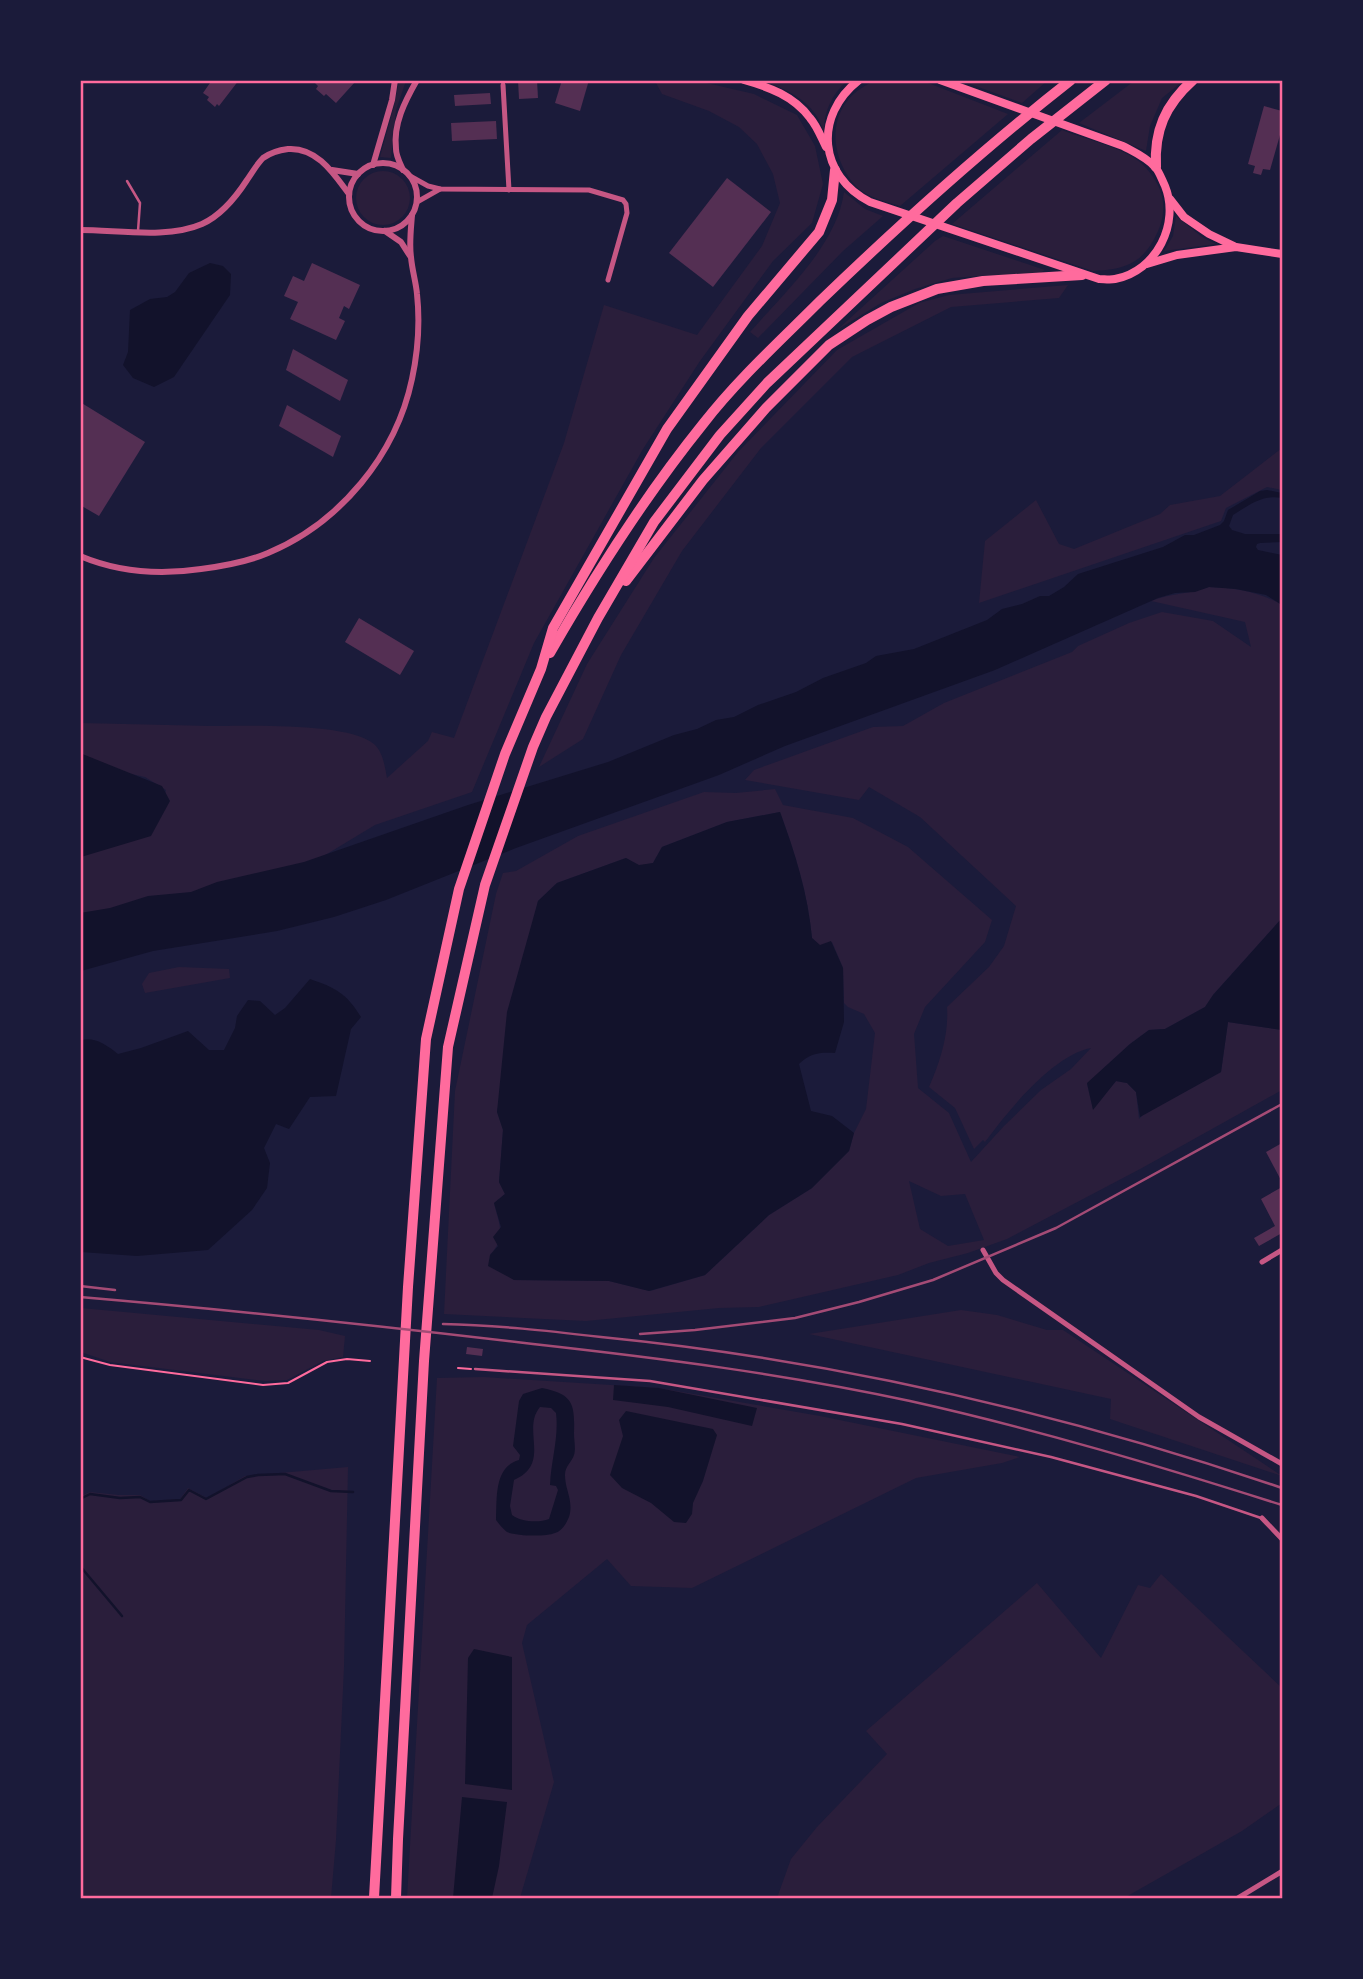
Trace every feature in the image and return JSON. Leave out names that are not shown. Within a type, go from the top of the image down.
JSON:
[{"type":"highway","points":[[396,1899],[429,1289],[448,1047],[485,885],[533,747],[546,716],[598,618],[654,522],[720,435],[767,383],[957,203],[1031,139],[1107,80]]},
{"type":"highway","points":[[1156,167],[1155,146],[1164,114],[1193,80]]},
{"type":"highway","points":[[541,668],[637,511],[704,422],[753,367],[933,195],[1067,84]]},
{"type":"highway","points":[[374,1899],[408,1287],[426,1039],[459,889],[505,754],[541,668],[553,628],[667,429],[748,316],[819,232],[832,200],[835,170]]},
{"type":"highway","points":[[598,618],[703,480],[766,408],[829,345],[891,307],[937,289],[983,281],[1082,275]]},
{"type":"main road","points":[[744,80],[782,93],[798,104],[810,118],[829,152],[835,170],[852,191],[870,202],[1082,275],[1115,279],[1129,274],[1152,257],[1169,227],[1170,199]]},
{"type":"main road","points":[[829,152],[829,126],[833,110],[859,80]]},
{"type":"main road","points":[[940,80],[1123,146],[1142,156],[1156,167],[1170,199],[1184,217],[1209,234],[1236,247]]},
{"type":"main road","points":[[1141,266],[1177,255],[1236,247],[1283,254]]},
{"type":"street","points":[[373,164],[392,100],[395,80]]},
{"type":"street","points":[[403,170],[396,151],[396,133],[401,113],[417,80]]},
{"type":"street","points":[[503,85],[509,190]]},
{"type":"street","points":[[80,230],[161,233],[190,229],[206,223],[237,195],[262,159],[281,150],[294,149],[309,153],[332,170],[349,194]]},
{"type":"street","points":[[410,256],[401,242],[385,231],[368,227],[352,211],[349,194],[352,183],[358,174],[373,164],[389,163],[428,186],[440,189],[589,190],[623,200],[627,213],[608,280]]},
{"type":"street","points":[[332,170],[358,174]]},
{"type":"street","points":[[80,556],[124,569],[156,572],[186,572],[218,567],[268,554],[291,542],[311,530],[359,487],[379,460],[393,434],[408,395],[417,354],[417,292],[410,256],[412,215],[417,202],[416,188],[410,176]]},
{"type":"street","points":[[417,202],[440,189]]},
{"type":"street","points":[[385,231],[400,226],[412,215]]},
{"type":"street","points":[[983,1250],[1003,1280],[1199,1417],[1283,1464]]},
{"type":"street","points":[[1262,1262],[1283,1250]]},
{"type":"street","points":[[1262,1518],[1283,1539]]},
{"type":"street","points":[[1238,1899],[1282,1870]]},
{"type":"lane","points":[[127,181],[140,203],[138,231]]},
{"type":"lane","points":[[475,1369],[650,1381],[902,1424],[1051,1457],[1196,1496],[1262,1518]]},
{"type":"path","points":[[80,1357],[110,1365],[263,1385],[288,1383],[327,1362],[347,1359],[370,1361]]},
{"type":"path","points":[[458,1368],[475,1369]]},
{"type":"shaded area","points":[[875,80],[923,81],[1008,114],[900,206],[859,189],[844,169],[836,146],[835,134],[841,110],[854,94]]},
{"type":"shaded area","points":[[399,81],[406,81],[396,110],[391,158],[380,157],[394,106]]},
{"type":"shaded area","points":[[655,81],[698,81],[754,94],[797,115],[815,146],[823,184],[812,223],[773,261],[700,361],[643,449],[534,643],[472,792],[375,825],[317,860],[192,893],[81,914],[80,856],[164,799],[166,790],[145,777],[118,771],[81,755],[81,723],[271,726],[342,732],[361,737],[377,747],[382,755],[387,778],[428,741],[432,732],[454,738],[564,443],[604,305],[697,335],[762,246],[780,203],[773,174],[757,144],[739,127],[709,111],[662,94]]},
{"type":"shaded area","points":[[762,81],[847,81],[830,103],[824,131],[816,115],[799,98]]},
{"type":"shaded area","points":[[962,81],[1047,81],[1022,103]]},
{"type":"shaded area","points":[[1134,81],[1183,81],[1162,98],[1150,126],[1146,151],[1079,123]]},
{"type":"shaded area","points":[[1062,130],[1115,148],[1134,158],[1156,181],[1163,200],[1162,220],[1149,247],[1130,264],[1115,269],[1093,271],[952,224]]},
{"type":"shaded area","points":[[383,171],[402,179],[410,198],[402,217],[383,225],[364,217],[356,198],[364,179]]},
{"type":"shaded area","points":[[844,192],[865,209],[883,216],[843,251],[758,338],[750,332],[793,285],[820,249],[839,212]]},
{"type":"shaded area","points":[[1176,216],[1202,237],[1216,244],[1164,251],[1173,236]]},
{"type":"shaded area","points":[[943,236],[1045,270],[1037,275],[952,278],[881,303],[837,330],[935,241]]},
{"type":"shaded area","points":[[210,263],[223,266],[231,274],[230,295],[174,377],[154,387],[133,378],[123,365],[128,352],[130,310],[150,299],[167,297],[175,292],[189,273]]},
{"type":"shaded area","points":[[1068,285],[1059,298],[951,307],[852,357],[761,448],[682,551],[621,655],[583,739],[539,767],[587,664],[654,558],[738,452],[837,350],[919,303],[949,295]]},
{"type":"shaded area","points":[[1282,448],[1282,490],[1267,487],[1226,508],[1221,521],[979,603],[985,541],[1036,500],[1059,544],[1074,549],[1160,514],[1170,505],[1220,496]]},
{"type":"shaded area","points":[[1260,491],[1282,493],[1282,498],[1262,499],[1251,504],[1233,515],[1229,526],[1232,530],[1245,534],[1282,534],[1282,542],[1260,543],[1256,547],[1258,550],[1282,555],[1282,605],[1266,595],[1209,587],[1158,598],[995,670],[785,746],[719,775],[516,848],[386,900],[334,917],[277,931],[153,951],[81,971],[80,913],[110,908],[148,896],[191,892],[217,882],[304,862],[468,805],[608,762],[716,720],[734,717],[823,678],[866,663],[876,656],[914,649],[987,620],[1002,609],[1040,596],[1049,596],[1078,574],[1163,547],[1185,535],[1194,535],[1220,525],[1228,510]]},
{"type":"shaded area","points":[[1229,588],[1265,597],[1282,605],[1282,918],[1205,1007],[1165,1029],[1149,1030],[1087,1084],[1093,1109],[1116,1081],[1127,1083],[1136,1092],[1139,1119],[1221,1072],[1228,1022],[1282,1030],[1282,1090],[1007,1239],[898,1275],[759,1307],[719,1308],[586,1321],[444,1314],[455,1091],[496,894],[503,873],[516,871],[578,836],[704,792],[736,793],[775,789],[783,805],[853,818],[908,847],[992,920],[985,942],[925,1007],[914,1034],[918,1088],[949,1113],[971,1162],[1041,1090],[1071,1069],[1091,1048],[1076,1053],[1047,1073],[1019,1100],[985,1142],[983,1140],[974,1149],[955,1108],[929,1087],[943,1048],[947,1007],[989,967],[1004,946],[1016,906],[920,817],[869,787],[859,800],[745,780],[754,770],[873,727],[903,726],[944,703],[1072,652],[1078,646],[1129,623],[1162,612],[1213,621],[1251,647],[1245,622],[1151,601],[1202,589]],"holes":[[[780,812],[800,874],[812,938],[820,946],[832,942],[843,968],[844,1003],[864,1014],[875,1033],[866,1109],[854,1133],[849,1151],[812,1188],[769,1215],[705,1275],[650,1291],[609,1281],[514,1280],[490,1255],[500,1236],[494,1203],[505,1194],[499,1182],[503,1130],[497,1112],[538,901],[557,883],[626,858],[639,866],[653,863],[662,847],[727,822]],[[909,1181],[941,1196],[965,1194],[984,1240],[948,1246],[920,1229]]]},
{"type":"shaded area","points":[[80,753],[162,786],[170,801],[151,836],[81,857]]},
{"type":"shaded area","points":[[780,812],[800,874],[812,938],[820,945],[831,941],[843,968],[844,1022],[835,1053],[816,1054],[799,1064],[811,1111],[832,1116],[854,1133],[849,1151],[812,1188],[769,1215],[705,1275],[649,1291],[609,1281],[514,1280],[488,1266],[490,1255],[498,1246],[493,1237],[501,1227],[494,1203],[505,1194],[499,1182],[503,1130],[497,1112],[507,1012],[538,901],[557,883],[626,858],[639,865],[653,863],[662,847],[727,822]]},
{"type":"shaded area","points":[[1282,918],[1282,1030],[1228,1022],[1221,1072],[1140,1117],[1136,1092],[1127,1083],[1116,1081],[1093,1110],[1087,1083],[1149,1030],[1165,1029],[1205,1007]]},
{"type":"shaded area","points":[[179,967],[229,969],[230,978],[145,993],[142,984],[149,973]]},
{"type":"shaded area","points":[[310,979],[340,992],[361,1017],[351,1029],[336,1096],[310,1097],[289,1129],[276,1124],[264,1148],[270,1163],[267,1188],[252,1210],[208,1250],[137,1256],[81,1252],[81,1040],[96,1041],[118,1054],[188,1031],[209,1050],[224,1050],[235,1028],[237,1016],[248,1000],[260,1001],[275,1015],[285,1008]]},
{"type":"shaded area","points":[[81,1308],[319,1330],[345,1336],[343,1357],[323,1361],[287,1380],[265,1381],[110,1362],[81,1352]]},
{"type":"shaded area","points":[[961,1310],[997,1315],[1047,1330],[1063,1330],[1282,1476],[1110,1419],[1111,1399],[809,1334]]},
{"type":"shaded area","points":[[484,1377],[659,1388],[820,1416],[1020,1457],[1002,1463],[916,1478],[692,1588],[631,1586],[607,1559],[527,1625],[522,1643],[554,1782],[520,1898],[407,1898],[437,1378]]},
{"type":"shaded area","points":[[614,1385],[659,1388],[757,1408],[752,1426],[668,1407],[613,1400]]},
{"type":"shaded area","points":[[542,1388],[552,1390],[566,1397],[572,1408],[575,1453],[565,1475],[570,1501],[569,1517],[564,1527],[551,1534],[531,1536],[511,1533],[496,1520],[501,1476],[505,1469],[519,1460],[520,1455],[513,1446],[519,1401],[523,1394]],"holes":[[[540,1407],[551,1408],[556,1413],[557,1422],[550,1485],[556,1486],[558,1490],[549,1519],[525,1520],[512,1515],[510,1506],[514,1480],[531,1465],[534,1455],[535,1416]]]},
{"type":"shaded area","points":[[626,1411],[713,1429],[717,1435],[703,1481],[693,1503],[692,1514],[686,1523],[674,1522],[651,1503],[622,1488],[610,1475],[623,1436],[619,1420]]},
{"type":"shaded area","points":[[348,1467],[344,1667],[331,1898],[81,1898],[81,1496],[90,1492],[140,1495],[150,1501],[180,1499],[188,1488],[207,1498],[245,1476]]},
{"type":"shaded area","points":[[1161,1574],[1282,1688],[1282,1803],[1242,1831],[1124,1898],[777,1898],[791,1859],[817,1827],[887,1754],[866,1731],[1037,1583],[1101,1658],[1138,1585],[1150,1588]]},
{"type":"shaded area","points":[[474,1649],[512,1657],[512,1790],[465,1784],[468,1658]]},
{"type":"shaded area","points":[[462,1797],[507,1802],[492,1898],[453,1898]]},
{"type":"building","points":[[212,80],[239,80],[219,106],[217,104],[215,107],[203,93]]},
{"type":"building","points":[[312,80],[355,82],[336,103],[316,89],[318,86]]},
{"type":"building","points":[[518,80],[537,80],[538,98],[519,99]]},
{"type":"building","points":[[562,80],[589,80],[580,111],[555,103]]},
{"type":"building","points":[[490,93],[491,104],[455,106],[454,95]]},
{"type":"building","points":[[1264,106],[1282,111],[1282,135],[1270,170],[1263,169],[1261,175],[1253,173],[1255,166],[1248,164]]},
{"type":"building","points":[[496,121],[497,139],[452,141],[451,123]]},
{"type":"building","points":[[727,178],[771,212],[713,287],[669,253]]},
{"type":"building","points":[[312,263],[360,285],[349,309],[344,306],[339,318],[345,321],[336,340],[290,319],[298,302],[284,296],[293,276],[304,281]]},
{"type":"building","points":[[293,349],[348,380],[340,401],[286,370]]},
{"type":"building","points":[[80,402],[145,442],[99,516],[80,505]]},
{"type":"building","points":[[287,405],[341,436],[333,457],[279,426]]},
{"type":"building","points":[[359,618],[414,651],[400,675],[345,642]]},
{"type":"building","points":[[1282,1143],[1282,1182],[1266,1152]]},
{"type":"building","points":[[1282,1187],[1282,1233],[1259,1246],[1254,1238],[1275,1226],[1261,1199]]},
{"type":"building","points":[[467,1347],[483,1349],[482,1356],[466,1354]]},
{"type":"waterway","points":[[80,1499],[90,1494],[120,1498],[140,1497],[150,1502],[181,1500],[189,1490],[206,1499],[247,1477],[285,1474],[331,1491],[353,1492]]},
{"type":"waterway","points":[[80,1566],[122,1616]]},
{"type":"railway","points":[[640,1334],[795,1318],[933,1280],[1056,1228],[1282,1104]]},
{"type":"railway","points":[[80,1286],[115,1290]]},
{"type":"railway","points":[[80,1297],[580,1349],[816,1383],[910,1401],[1051,1436],[1282,1505]]},
{"type":"railway","points":[[443,1324],[522,1329],[688,1347],[860,1375],[1031,1413],[1199,1461],[1282,1488]]}]
